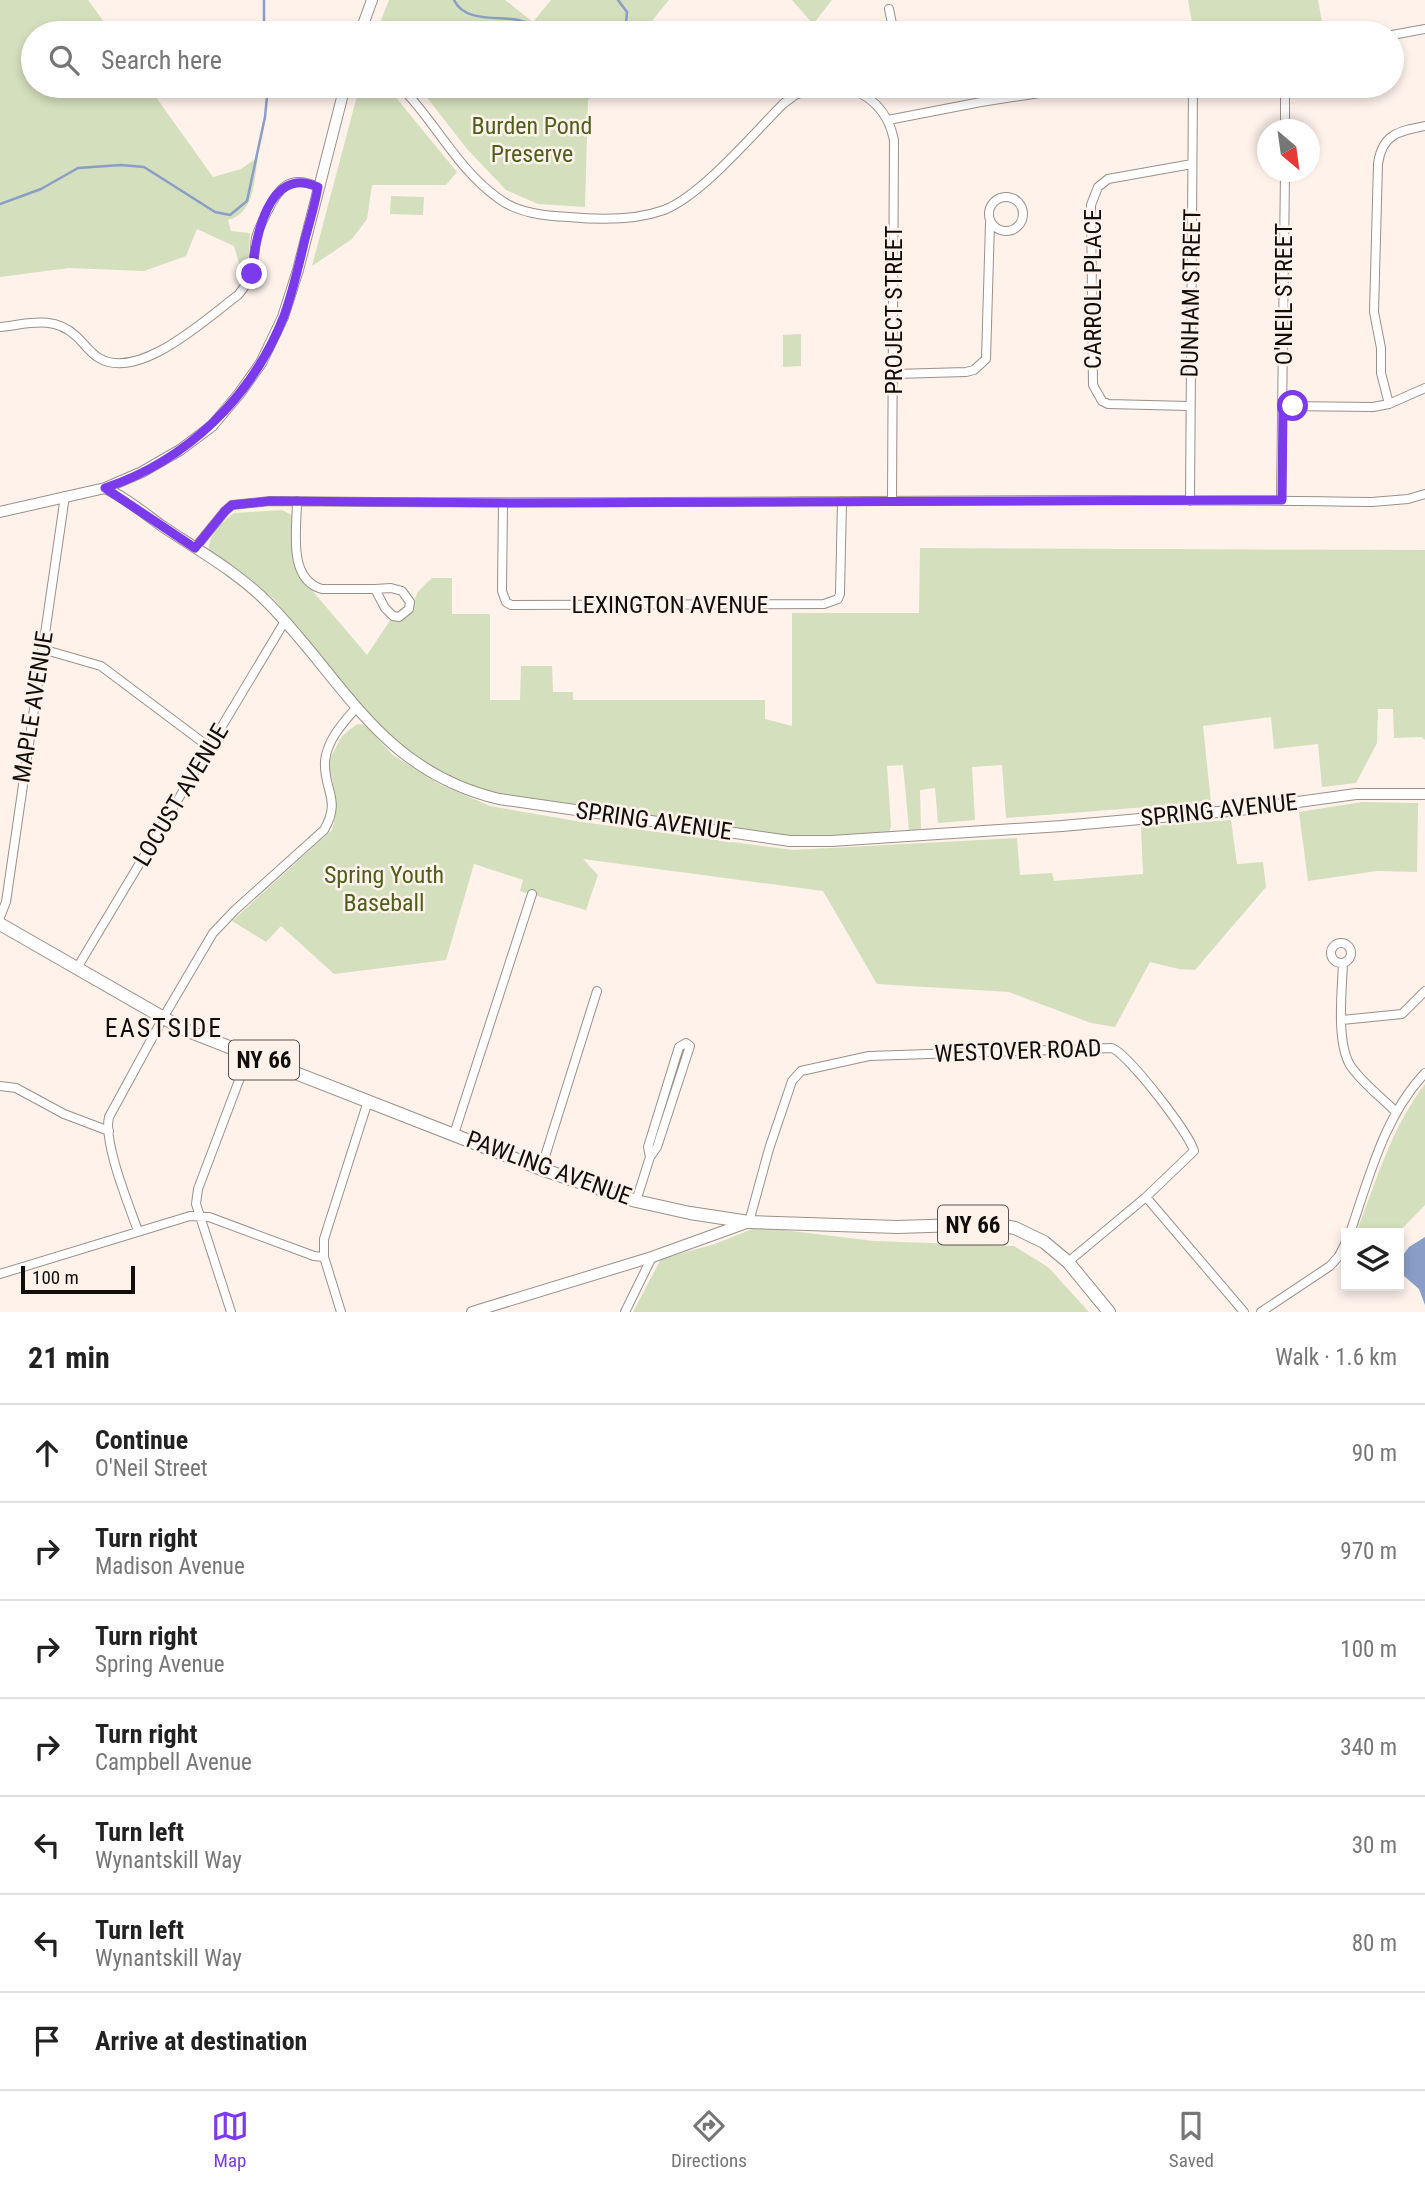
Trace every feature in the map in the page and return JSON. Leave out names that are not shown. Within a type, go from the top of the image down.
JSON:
[{"type":"main road","name":"PAWLING AVENUE","points":[[0,923],[163,1018],[541,1169],[636,1201],[749,1222],[897,1227],[992,1224],[1032,1235],[1068,1262],[1109,1312]]},
{"type":"street","points":[[364,21],[372,0]]},
{"type":"street","points":[[889,9],[892,21]]},
{"type":"street","points":[[1404,33],[1425,29]]},
{"type":"street","points":[[0,512],[105,488],[142,472],[180,450],[212,426],[239,394],[261,363],[283,317],[298,271],[342,98]]},
{"type":"street","points":[[412,98],[470,174],[500,200],[532,213],[579,218],[639,216],[678,203],[709,178],[791,98]]},
{"type":"street","points":[[869,98],[888,120],[1007,98]]},
{"type":"street","name":"DUNHAM STREET","points":[[1190,501],[1193,98]]},
{"type":"street","points":[[1285,98],[1285,119]]},
{"type":"street","name":"PROJECT STREET","points":[[888,120],[894,139],[892,500]]},
{"type":"street","points":[[1390,404],[1381,373],[1381,348],[1374,312],[1379,150],[1385,141],[1408,129],[1425,126]]},
{"type":"street","name":"CARROLL PLACE","points":[[1189,406],[1108,404],[1098,395],[1093,385],[1090,229],[1094,195],[1097,187],[1108,179],[1192,164]]},
{"type":"street","points":[[0,327],[49,322],[62,324],[99,358],[126,364],[143,360],[160,352],[238,295],[252,274],[257,234],[273,199],[282,187],[294,182],[308,182],[318,187]]},
{"type":"street","name":"O'NEIL STREET","points":[[1282,500],[1284,182]]},
{"type":"street","points":[[894,374],[966,372],[974,370],[986,359],[990,223],[988,211],[998,198],[1010,197],[1022,208],[1022,220],[1015,229],[1004,232],[990,223]]},
{"type":"street","points":[[1283,406],[1373,407],[1390,404],[1425,388]]},
{"type":"street","name":"SPRING AVENUE","points":[[105,488],[248,585],[285,621],[355,709],[391,745],[465,789],[481,795],[790,841],[831,841],[1062,826],[1240,810],[1356,794],[1425,794]]},
{"type":"street","points":[[195,548],[232,505],[264,501],[1372,502],[1408,499],[1425,494]]},
{"type":"street","name":"MAPLE AVENUE","points":[[0,917],[6,902],[65,496]]},
{"type":"street","points":[[297,501],[297,558],[306,579],[322,589],[391,588],[402,591],[410,602],[407,613],[396,617],[389,614],[375,589]]},
{"type":"street","name":"LEXINGTON AVENUE","points":[[503,503],[502,591],[506,602],[517,606],[824,604],[838,599],[841,586],[842,501]]},
{"type":"street","name":"LOCUST AVENUE","points":[[78,968],[285,621]]},
{"type":"street","points":[[42,649],[101,666],[209,747]]},
{"type":"street","points":[[138,1231],[111,1147],[109,1117],[213,933],[324,830],[331,817],[333,797],[327,780],[327,751],[337,731],[355,709]]},
{"type":"street","points":[[454,1134],[532,894]]},
{"type":"street","points":[[1343,963],[1342,1020],[1344,1047],[1350,1065],[1396,1112]]},
{"type":"street","points":[[1342,1020],[1402,1014],[1425,990]]},
{"type":"street","points":[[541,1169],[597,992]]},
{"type":"street","points":[[636,1201],[690,1046],[686,1043],[679,1047],[648,1147],[650,1157]]},
{"type":"street","name":"WESTOVER ROAD","points":[[749,1222],[769,1149],[796,1075],[809,1068],[869,1056],[1112,1048],[1125,1058],[1159,1099],[1186,1134],[1193,1148],[1192,1155],[1146,1197]]},
{"type":"street","points":[[231,1312],[196,1204],[198,1189],[249,1054]]},
{"type":"street","points":[[1352,1228],[1396,1112],[1413,1085],[1425,1073]]},
{"type":"street","points":[[0,1086],[16,1088],[64,1114],[109,1131]]},
{"type":"street","points":[[341,1312],[324,1257],[324,1239],[368,1101]]},
{"type":"street","points":[[1068,1262],[1146,1197],[1244,1312]]},
{"type":"street","points":[[0,1274],[138,1231],[198,1216],[209,1217],[324,1257]]},
{"type":"street","points":[[472,1312],[652,1257],[749,1222]]},
{"type":"street","points":[[1261,1312],[1330,1266],[1341,1252]]},
{"type":"street","points":[[625,1312],[652,1257]]},
{"type":"green space","points":[[0,0],[88,0],[103,21],[21,21],[21,98],[157,98],[213,177],[241,169],[258,157],[248,203],[237,216],[228,220],[231,231],[250,233],[248,268],[244,280],[234,246],[197,229],[186,256],[144,271],[69,268],[0,277]]},
{"type":"green space","points":[[389,0],[505,0],[532,21],[381,21]]},
{"type":"green space","points":[[551,0],[669,0],[652,21],[534,21]]},
{"type":"green space","points":[[792,0],[832,0],[815,21],[810,21]]},
{"type":"green space","points":[[1188,0],[1318,0],[1322,21],[1192,21]]},
{"type":"green space","points":[[356,98],[396,98],[457,172],[446,185],[372,185],[367,219],[352,239],[312,266]]},
{"type":"green space","name":"Burden Pond Preserve","points":[[427,98],[590,98],[585,207],[538,204],[506,190],[467,149]]},
{"type":"green space","points":[[391,196],[424,197],[423,215],[390,214]]},
{"type":"green space","points":[[801,334],[801,366],[783,367],[783,335]]},
{"type":"green space","points":[[282,510],[292,515],[293,558],[299,575],[367,655],[391,619],[396,621],[408,616],[417,594],[432,578],[452,578],[452,614],[490,614],[490,700],[520,700],[521,666],[552,666],[553,692],[573,692],[573,700],[765,700],[765,719],[792,726],[792,613],[919,613],[920,548],[1425,550],[1425,740],[1422,737],[1394,738],[1393,709],[1378,709],[1377,743],[1356,783],[1322,787],[1318,744],[1274,749],[1271,717],[1203,726],[1211,802],[1006,818],[1002,765],[972,767],[975,820],[938,823],[935,788],[920,790],[921,829],[909,830],[903,765],[887,766],[891,826],[889,833],[793,837],[488,793],[429,764],[389,735],[274,599],[209,551],[213,534],[234,513]]},
{"type":"green space","name":"Spring Youth Baseball","points":[[357,724],[365,725],[393,755],[439,784],[490,806],[582,822],[793,850],[1017,838],[1020,875],[1052,873],[1054,881],[1143,874],[1141,827],[1231,820],[1237,864],[1263,862],[1266,887],[1195,970],[1150,962],[1115,1027],[1091,1023],[1009,992],[877,984],[823,891],[583,859],[598,875],[586,910],[520,891],[523,880],[474,864],[446,960],[334,974],[281,926],[266,942],[232,921],[332,830],[335,804],[328,762],[342,736]]},
{"type":"green space","points":[[1362,802],[1418,803],[1417,872],[1377,871],[1308,881],[1299,812]]},
{"type":"green space","points":[[1425,1084],[1425,1205],[1403,1228],[1358,1228],[1394,1137]]},
{"type":"green space","points":[[757,1227],[874,1241],[1014,1246],[1048,1267],[1089,1312],[633,1312],[661,1259],[715,1244]]},
{"type":"water","points":[[1425,1237],[1425,1305],[1419,1289],[1404,1276],[1404,1254],[1409,1247]]},
{"type":"waterway","points":[[264,0],[264,21]]},
{"type":"waterway","points":[[454,0],[459,7],[474,15],[522,21]]},
{"type":"waterway","points":[[618,0],[627,12],[626,21]]},
{"type":"waterway","points":[[0,204],[41,189],[78,168],[121,165],[144,167],[215,212],[230,215],[247,201],[267,98]]},
{"type":"district","name":"EASTSIDE","points":[[164,1028]]},
{"type":"route","points":[[252,274],[257,234],[273,199],[282,187],[294,182],[308,182],[318,187],[298,271],[283,317],[261,363],[212,426],[180,450],[142,472],[105,488],[195,548],[232,505],[270,501],[510,503],[1282,500],[1283,406],[1293,406]]}]
